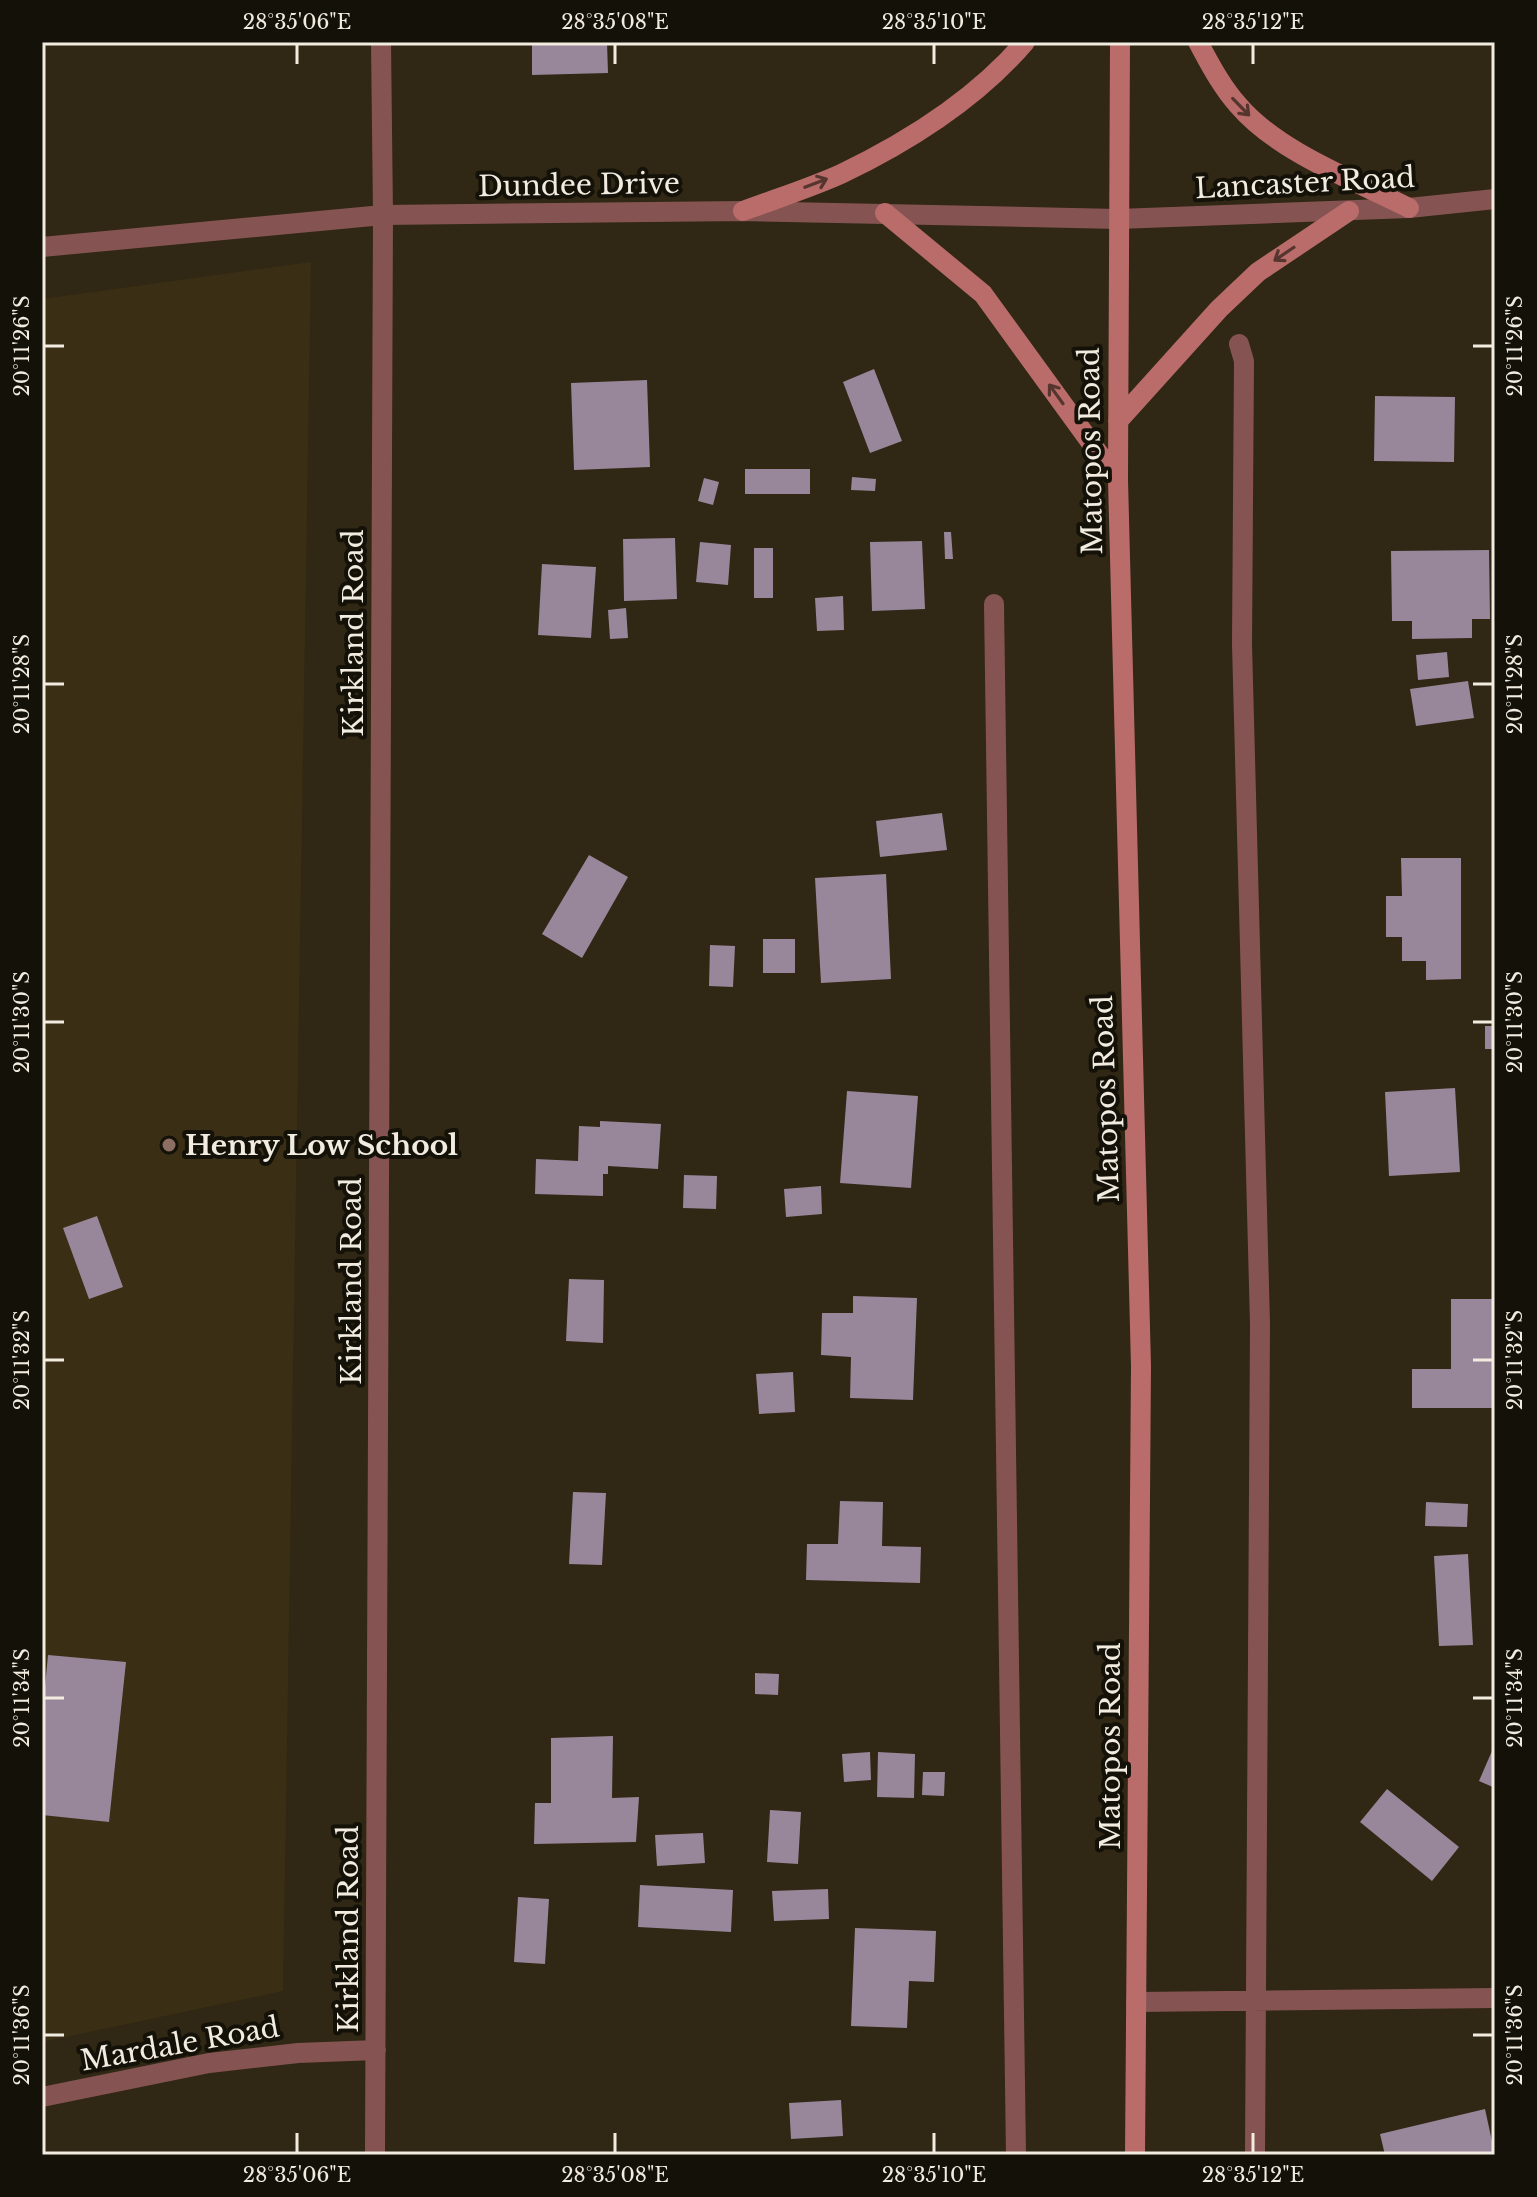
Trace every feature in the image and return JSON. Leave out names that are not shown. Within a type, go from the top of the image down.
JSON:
[{"type":"main road","points":[[743,211],[840,174],[923,129],[993,74],[1025,42]]},
{"type":"main road","name":"Matopos Road","points":[[1120,42],[1118,480],[1141,1366],[1135,2155]]},
{"type":"main road","points":[[1198,42],[1239,107],[1269,132],[1291,148],[1409,208]]},
{"type":"main road","points":[[1118,421],[1219,309],[1258,272],[1349,211]]},
{"type":"main road","points":[[885,213],[983,294],[1118,480]]},
{"type":"street","name":"Kirkland Road","points":[[375,2155],[383,215],[381,42]]},
{"type":"street","name":"Lancaster Road","points":[[1118,219],[1409,208],[1495,199]]},
{"type":"street","name":"Dundee Drive","points":[[42,247],[383,215],[743,211],[1118,219]]},
{"type":"street","points":[[1239,344],[1244,361],[1242,644],[1260,1324],[1255,2155]]},
{"type":"street","points":[[994,604],[1016,2155]]},
{"type":"street","points":[[1136,2002],[1495,1998]]},
{"type":"street","name":"Mardale Road","points":[[42,2097],[209,2063],[298,2053],[376,2050]]},
{"type":"shaded area","name":"Henry Low School","points":[[311,262],[283,1991],[42,2042],[42,299]]},
{"type":"building","points":[[532,42],[607,42],[608,73],[532,75]]},
{"type":"building","points":[[874,369],[902,441],[870,453],[843,382]]},
{"type":"building","points":[[647,380],[650,467],[574,470],[571,383]]},
{"type":"building","points":[[1375,396],[1455,397],[1454,462],[1374,461]]},
{"type":"building","points":[[745,469],[810,469],[810,494],[745,494]]},
{"type":"building","points":[[852,477],[876,479],[875,491],[851,490]]},
{"type":"building","points":[[704,478],[719,482],[713,505],[698,501]]},
{"type":"building","points":[[944,532],[951,532],[953,559],[945,559]]},
{"type":"building","points":[[675,538],[677,599],[624,601],[623,539]]},
{"type":"building","points":[[922,541],[925,609],[872,611],[870,542]]},
{"type":"building","points":[[700,542],[731,545],[728,585],[696,582]]},
{"type":"building","points":[[754,548],[773,548],[773,598],[754,598]]},
{"type":"building","points":[[1489,550],[1490,619],[1472,619],[1472,638],[1412,639],[1412,621],[1392,621],[1391,551]]},
{"type":"building","points":[[542,564],[596,567],[591,638],[538,635]]},
{"type":"building","points":[[843,596],[844,630],[817,631],[815,598]]},
{"type":"building","points":[[626,608],[628,638],[610,639],[608,610]]},
{"type":"building","points":[[1447,652],[1449,677],[1418,680],[1416,655]]},
{"type":"building","points":[[1468,681],[1474,718],[1416,726],[1410,689]]},
{"type":"building","points":[[942,813],[947,850],[880,857],[876,821]]},
{"type":"building","points":[[589,855],[628,877],[582,958],[542,934]]},
{"type":"building","points":[[1401,858],[1461,858],[1461,979],[1426,980],[1426,961],[1402,961],[1402,937],[1386,937],[1386,896],[1402,896]]},
{"type":"building","points":[[886,874],[891,979],[821,983],[815,878]]},
{"type":"building","points":[[763,939],[795,939],[795,973],[763,973]]},
{"type":"building","points":[[710,945],[735,946],[733,987],[709,986]]},
{"type":"building","points":[[1485,1026],[1495,1026],[1495,1049],[1485,1049]]},
{"type":"building","points":[[1455,1088],[1460,1172],[1389,1176],[1385,1092]]},
{"type":"building","points":[[847,1091],[918,1096],[911,1188],[840,1183]]},
{"type":"building","points":[[600,1121],[661,1124],[658,1169],[608,1166],[608,1174],[603,1174],[603,1196],[535,1194],[536,1159],[578,1161],[579,1126],[600,1127]]},
{"type":"building","points":[[684,1175],[717,1176],[716,1209],[683,1208]]},
{"type":"building","points":[[821,1186],[822,1214],[786,1217],[784,1189]]},
{"type":"building","points":[[97,1216],[123,1287],[89,1299],[63,1228]]},
{"type":"building","points":[[569,1279],[604,1280],[603,1343],[566,1341]]},
{"type":"building","points":[[853,1296],[917,1298],[913,1400],[850,1398],[851,1357],[821,1355],[822,1313],[853,1313]]},
{"type":"building","points":[[1451,1299],[1495,1299],[1495,1408],[1412,1408],[1412,1369],[1451,1369]]},
{"type":"building","points":[[793,1372],[795,1412],[759,1414],[756,1374]]},
{"type":"building","points":[[573,1492],[606,1493],[602,1565],[569,1564]]},
{"type":"building","points":[[840,1501],[883,1502],[882,1546],[921,1547],[920,1583],[806,1580],[807,1544],[838,1544]]},
{"type":"building","points":[[1426,1502],[1468,1504],[1467,1527],[1425,1526]]},
{"type":"building","points":[[1468,1554],[1473,1645],[1439,1646],[1434,1556]]},
{"type":"building","points":[[48,1655],[126,1662],[109,1822],[42,1815],[42,1719]]},
{"type":"building","points":[[755,1673],[779,1674],[778,1695],[755,1694]]},
{"type":"building","points":[[613,1736],[612,1798],[639,1797],[636,1842],[534,1844],[535,1803],[551,1803],[551,1738]]},
{"type":"building","points":[[1495,1744],[1495,1788],[1479,1781]]},
{"type":"building","points":[[870,1752],[871,1780],[844,1782],[842,1754]]},
{"type":"building","points":[[878,1752],[915,1754],[914,1798],[877,1797]]},
{"type":"building","points":[[923,1772],[945,1772],[944,1796],[922,1795]]},
{"type":"building","points":[[1387,1789],[1459,1847],[1432,1881],[1360,1822]]},
{"type":"building","points":[[770,1810],[801,1812],[798,1864],[767,1862]]},
{"type":"building","points":[[703,1833],[705,1863],[657,1866],[655,1835]]},
{"type":"building","points":[[640,1885],[733,1890],[731,1932],[638,1927]]},
{"type":"building","points":[[828,1889],[829,1919],[774,1921],[772,1891]]},
{"type":"building","points":[[518,1897],[549,1899],[545,1964],[514,1962]]},
{"type":"building","points":[[855,1928],[936,1931],[934,1982],[909,1981],[907,2028],[851,2026]]},
{"type":"building","points":[[841,2100],[843,2136],[791,2139],[789,2103]]},
{"type":"building","points":[[1485,2109],[1495,2155],[1385,2155],[1380,2134]]},
{"type":"place","name":"Henry Low School","points":[[169,1145]]}]
